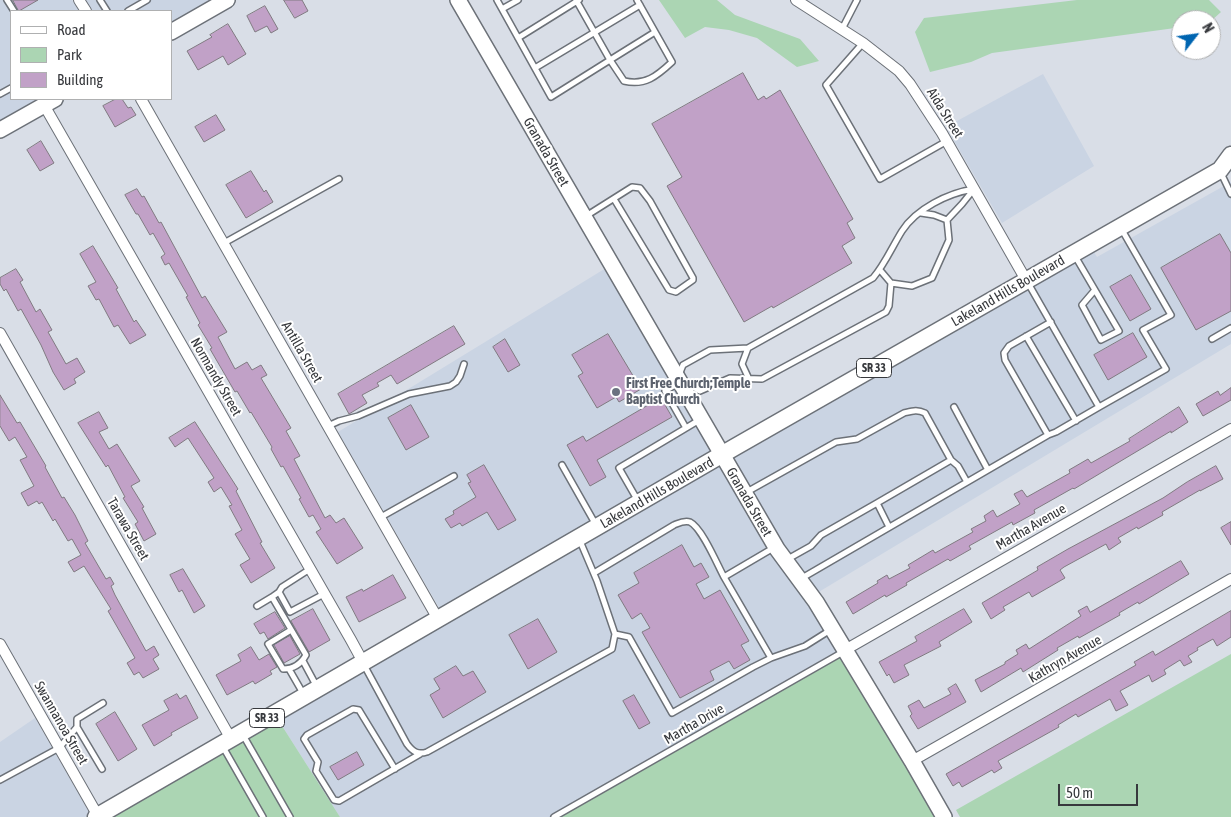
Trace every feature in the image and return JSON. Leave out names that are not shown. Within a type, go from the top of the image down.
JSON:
[{"type":"main road","name":"Lakeland Hills Boulevard","points":[[97,816],[1026,280],[1225,170],[1231,155]]},
{"type":"street","name":"Granada Street","points":[[458,0],[776,547],[816,602],[944,817]]},
{"type":"street","name":"Aida Street","points":[[796,0],[863,43],[899,72],[910,84],[947,141],[1026,280]]},
{"type":"street","points":[[172,31],[221,1]]},
{"type":"street","name":"Antilla Street","points":[[142,100],[438,619]]},
{"type":"street","points":[[0,130],[50,102]]},
{"type":"street","name":"Normandy Street","points":[[50,102],[363,662]]},
{"type":"street","name":"Tarawa Street","points":[[0,333],[231,739]]},
{"type":"street","name":"Martha Avenue","points":[[845,650],[1231,429]]},
{"type":"street","name":"Kathryn Avenue","points":[[912,761],[1231,579]]},
{"type":"street","name":"Swannanoa Street","points":[[0,644],[97,816]]},
{"type":"lane","points":[[130,10],[148,0]]},
{"type":"lane","points":[[497,0],[550,96],[655,32]]},
{"type":"lane","points":[[502,10],[518,0]]},
{"type":"lane","points":[[518,38],[578,0],[595,33],[610,60],[624,81],[633,83],[645,82],[662,72],[672,62],[639,3],[595,33],[535,68]]},
{"type":"lane","points":[[842,30],[857,0]]},
{"type":"lane","points":[[863,43],[826,85],[880,179],[947,141]]},
{"type":"lane","points":[[1225,170],[1231,194]]},
{"type":"lane","points":[[224,243],[339,179]]},
{"type":"lane","points":[[584,217],[632,187],[640,188],[650,201],[694,278],[693,280],[676,292],[669,290],[614,199]]},
{"type":"lane","points":[[686,428],[665,391],[678,380],[683,365],[710,350],[748,348],[874,278],[903,229],[920,213],[936,201],[949,195],[974,189]]},
{"type":"lane","points":[[880,270],[891,283],[912,286],[932,278],[949,240],[947,220],[974,189]]},
{"type":"lane","points":[[920,213],[934,215],[947,220]]},
{"type":"lane","points":[[799,580],[1048,435],[1166,369],[1143,330],[1171,315],[1120,227]]},
{"type":"lane","points":[[1074,253],[1094,291],[1101,298],[1119,331],[1101,340],[1082,305],[1094,291]]},
{"type":"lane","points":[[1026,280],[1099,407]]},
{"type":"lane","points":[[678,380],[700,391],[730,378],[762,379],[886,312],[889,306],[891,283]]},
{"type":"lane","points":[[1048,435],[1005,360],[1004,353],[1009,346],[1050,322]]},
{"type":"lane","points":[[1212,340],[1231,328]]},
{"type":"lane","points":[[1026,336],[1076,421]]},
{"type":"lane","points":[[748,348],[742,364],[749,378]]},
{"type":"lane","points":[[328,426],[358,416],[410,394],[450,386],[456,382],[464,364]]},
{"type":"lane","points":[[954,407],[988,470]]},
{"type":"lane","points":[[745,494],[836,442],[858,438],[904,413],[916,410],[924,413],[951,460],[958,466],[967,482]]},
{"type":"lane","points":[[640,503],[619,468],[701,419]]},
{"type":"lane","points":[[785,560],[811,546],[820,535],[951,460]]},
{"type":"lane","points":[[562,465],[598,527]]},
{"type":"lane","points":[[381,517],[454,476]]},
{"type":"lane","points":[[877,504],[889,527]]},
{"type":"lane","points":[[594,573],[674,525],[684,521],[691,523],[698,530],[771,658]]},
{"type":"lane","points":[[395,769],[359,710],[353,709],[307,735],[304,739],[318,762],[316,772],[334,800],[339,801],[395,769],[420,754],[427,752],[612,649],[615,634],[594,573],[579,538]]},
{"type":"lane","points":[[724,577],[776,547]]},
{"type":"lane","points":[[256,606],[272,598],[282,587],[310,568]]},
{"type":"lane","points":[[279,592],[290,612],[325,593]]},
{"type":"lane","points":[[272,598],[306,655],[303,661],[290,669],[283,669],[268,644],[291,630]]},
{"type":"lane","points":[[615,634],[629,637],[672,713],[771,658],[805,646],[832,629]]},
{"type":"lane","name":"Martha Drive","points":[[554,817],[845,650]]},
{"type":"lane","points":[[303,661],[311,692]]},
{"type":"lane","points":[[363,662],[407,744],[413,751],[420,754]]},
{"type":"lane","points":[[290,669],[311,692]]},
{"type":"lane","points":[[102,769],[77,727],[77,719],[103,703]]},
{"type":"lane","points":[[0,780],[59,748],[77,727]]},
{"type":"lane","points":[[231,739],[263,817]]},
{"type":"lane","points":[[231,739],[290,817]]},
{"type":"shaded area","points":[[0,0],[72,0],[78,10],[10,10],[10,100],[42,100],[0,124]]},
{"type":"shaded area","points":[[86,0],[216,0],[172,24],[172,10],[92,10]]},
{"type":"shaded area","points":[[1043,74],[1094,166],[1002,223],[946,127]]},
{"type":"shaded area","points":[[1231,182],[1231,344],[817,593],[782,546],[730,456],[1092,249],[1097,257]]},
{"type":"shaded area","points":[[606,268],[714,453],[441,611],[338,432]]},
{"type":"shaded area","points":[[719,463],[811,605],[841,656],[560,817],[340,817],[277,718]]},
{"type":"shaded area","points":[[35,718],[90,814],[85,817],[0,817],[0,742]]},
{"type":"green space","points":[[659,0],[717,0],[735,15],[800,39],[819,61],[797,67],[757,38],[729,30],[705,27],[685,38]]},
{"type":"green space","points":[[1077,0],[1209,0],[1219,10],[1171,10],[1171,28],[992,53],[971,62],[930,72],[915,32],[924,18]]},
{"type":"green space","points":[[1231,654],[1231,817],[960,817],[956,810]]},
{"type":"green space","points":[[841,656],[937,817],[560,817]]},
{"type":"green space","points":[[277,718],[340,817],[107,817]]},
{"type":"building","points":[[13,0],[38,0],[21,10],[18,10]]},
{"type":"building","points":[[284,0],[302,0],[308,11],[295,18]]},
{"type":"building","points":[[265,6],[278,29],[271,33],[267,26],[255,32],[247,16]]},
{"type":"building","points":[[228,24],[246,54],[228,65],[223,56],[198,70],[187,51],[212,37],[210,35]]},
{"type":"building","points":[[743,73],[758,100],[764,96],[766,99],[780,90],[853,219],[847,223],[855,238],[842,246],[852,263],[773,308],[772,306],[744,322],[667,186],[682,177],[652,124]]},
{"type":"building","points":[[114,100],[123,100],[128,108],[131,107],[136,115],[115,127],[103,106]]},
{"type":"building","points":[[216,115],[225,130],[204,142],[195,127]]},
{"type":"building","points":[[41,141],[54,163],[40,171],[27,150]]},
{"type":"building","points":[[251,171],[264,192],[266,190],[273,202],[246,218],[226,185]]},
{"type":"building","points":[[137,189],[142,197],[144,196],[159,223],[161,222],[202,298],[205,296],[227,332],[218,337],[235,369],[247,362],[252,370],[261,365],[267,375],[261,378],[291,428],[286,431],[300,456],[294,459],[325,518],[330,515],[336,523],[344,518],[363,548],[337,564],[316,532],[321,529],[313,515],[309,517],[299,499],[301,498],[271,449],[272,447],[237,391],[235,392],[210,349],[212,348],[198,325],[200,323],[186,297],[188,296],[169,263],[165,265],[161,257],[165,254],[153,233],[150,235],[125,195]]},
{"type":"building","points":[[1220,234],[1231,253],[1231,311],[1196,330],[1161,268]]},
{"type":"building","points":[[93,246],[118,288],[116,289],[134,322],[136,320],[146,335],[130,344],[118,325],[114,327],[99,299],[96,300],[88,286],[96,282],[80,254]]},
{"type":"building","points":[[16,269],[23,280],[20,282],[36,312],[40,309],[52,330],[48,332],[66,364],[77,358],[85,372],[74,379],[76,383],[64,390],[21,309],[18,311],[6,289],[4,291],[0,284],[0,278]]},
{"type":"building","points":[[1131,275],[1151,309],[1130,321],[1110,287]]},
{"type":"building","points":[[454,326],[465,344],[397,384],[391,375],[377,383],[379,386],[362,395],[367,403],[349,414],[338,394]]},
{"type":"building","points":[[1133,333],[1147,357],[1108,380],[1094,355]]},
{"type":"building","points":[[608,334],[641,389],[619,402],[616,397],[597,408],[578,376],[583,373],[572,355]]},
{"type":"building","points":[[505,339],[520,365],[508,372],[493,347]]},
{"type":"building","points":[[1231,388],[1231,400],[1203,416],[1196,404],[1218,391],[1220,395]]},
{"type":"building","points":[[0,395],[17,423],[20,422],[62,498],[64,497],[75,515],[88,541],[85,543],[106,579],[110,577],[114,584],[111,586],[115,595],[146,651],[154,646],[159,655],[153,659],[159,669],[143,678],[139,672],[134,675],[127,663],[135,658],[108,611],[111,609],[84,566],[74,572],[68,562],[81,555],[72,539],[68,541],[42,502],[39,504],[37,501],[28,506],[21,493],[34,486],[20,460],[27,457],[15,437],[9,441],[0,426]]},
{"type":"building","points":[[661,398],[672,417],[597,460],[606,477],[590,486],[567,445],[583,436],[586,441]]},
{"type":"building","points":[[411,405],[429,437],[406,450],[388,418]]},
{"type":"building","points":[[1179,407],[1188,422],[1171,433],[1171,431],[1074,489],[1034,510],[1035,513],[1013,525],[1012,522],[969,546],[971,549],[950,561],[948,559],[906,583],[907,585],[886,597],[885,595],[853,614],[846,602],[878,583],[877,581],[887,575],[889,579],[910,568],[908,565],[933,550],[935,553],[973,532],[971,529],[986,521],[984,516],[993,510],[997,517],[1020,504],[1014,494],[1022,490],[1027,497],[1070,473],[1069,470],[1088,459],[1091,463],[1130,441],[1129,439]]},
{"type":"building","points":[[99,412],[108,428],[99,432],[109,449],[117,444],[140,481],[131,486],[144,507],[142,508],[156,534],[144,541],[135,524],[138,522],[123,498],[125,497],[108,465],[106,467],[78,423]]},
{"type":"building","points":[[195,422],[238,489],[236,491],[262,542],[260,543],[275,568],[251,583],[240,565],[250,559],[235,534],[242,530],[229,506],[232,505],[221,487],[214,492],[208,482],[214,478],[188,438],[175,447],[169,438]]},
{"type":"building","points":[[484,465],[516,520],[498,530],[487,512],[462,526],[460,523],[451,528],[445,519],[454,514],[453,511],[476,497],[468,483],[471,482],[467,475]]},
{"type":"building","points":[[1216,466],[1223,479],[1162,512],[1163,515],[1118,538],[1121,542],[1109,550],[1106,544],[1064,567],[1060,570],[1065,578],[1032,597],[1029,592],[1003,607],[1005,610],[991,619],[982,603],[1038,570],[1037,567],[1163,498]]},
{"type":"building","points":[[1231,522],[1231,545],[1221,528]]},
{"type":"building","points":[[682,545],[694,567],[701,563],[709,577],[696,584],[704,599],[720,590],[749,641],[741,645],[750,660],[734,669],[729,661],[710,671],[714,680],[680,698],[642,632],[650,628],[641,613],[632,619],[618,595],[639,583],[634,573]]},
{"type":"building","points":[[1181,561],[1189,574],[1079,638],[1078,636],[1057,648],[1058,650],[1023,672],[1021,668],[981,692],[975,680],[1005,664],[1005,662],[1018,654],[1016,650],[1026,644],[1029,649],[1081,616],[1078,611],[1087,606],[1090,612]]},
{"type":"building","points":[[183,569],[205,606],[194,613],[182,590],[179,592],[170,575]]},
{"type":"building","points":[[393,575],[406,598],[359,622],[346,597],[362,589],[363,591]]},
{"type":"building","points":[[313,609],[330,640],[309,652],[291,621]]},
{"type":"building","points":[[964,609],[972,622],[939,642],[941,646],[904,665],[909,675],[894,683],[889,674],[887,676],[879,662],[917,641],[915,637]]},
{"type":"building","points":[[1231,611],[1231,637],[1217,646],[1213,639],[1197,648],[1198,650],[1188,656],[1192,662],[1184,666],[1180,660],[1164,670],[1166,674],[1152,682],[1149,675],[1120,691],[1128,705],[1116,711],[1110,699],[1078,717],[1076,714],[1058,725],[1059,727],[998,761],[1002,768],[994,773],[992,770],[962,787],[959,782],[953,786],[946,774],[1136,665],[1134,662],[1153,651],[1155,655]]},
{"type":"building","points":[[275,612],[285,628],[268,639],[264,632],[260,634],[254,624]]},
{"type":"building","points":[[538,619],[557,652],[528,669],[509,635]]},
{"type":"building","points":[[290,636],[300,654],[284,663],[274,645]]},
{"type":"building","points":[[251,647],[259,660],[269,654],[277,667],[270,671],[272,674],[255,684],[253,681],[227,695],[216,675],[241,661],[238,655]]},
{"type":"building","points":[[456,666],[463,676],[473,671],[486,692],[443,718],[430,695],[440,689],[434,679]]},
{"type":"building","points":[[956,684],[966,702],[918,729],[910,716],[912,714],[908,706],[919,700],[924,708],[951,694],[948,689]]},
{"type":"building","points":[[177,694],[180,699],[186,695],[198,718],[171,733],[172,735],[154,746],[142,725],[169,710],[164,701]]},
{"type":"building","points":[[634,695],[650,723],[639,729],[623,701]]},
{"type":"building","points":[[115,712],[137,749],[118,761],[96,724]]},
{"type":"building","points":[[357,752],[364,765],[338,780],[330,767]]},
{"type":"place","name":"First Free Church;Temple Baptist Church","points":[[616,392]]}]
